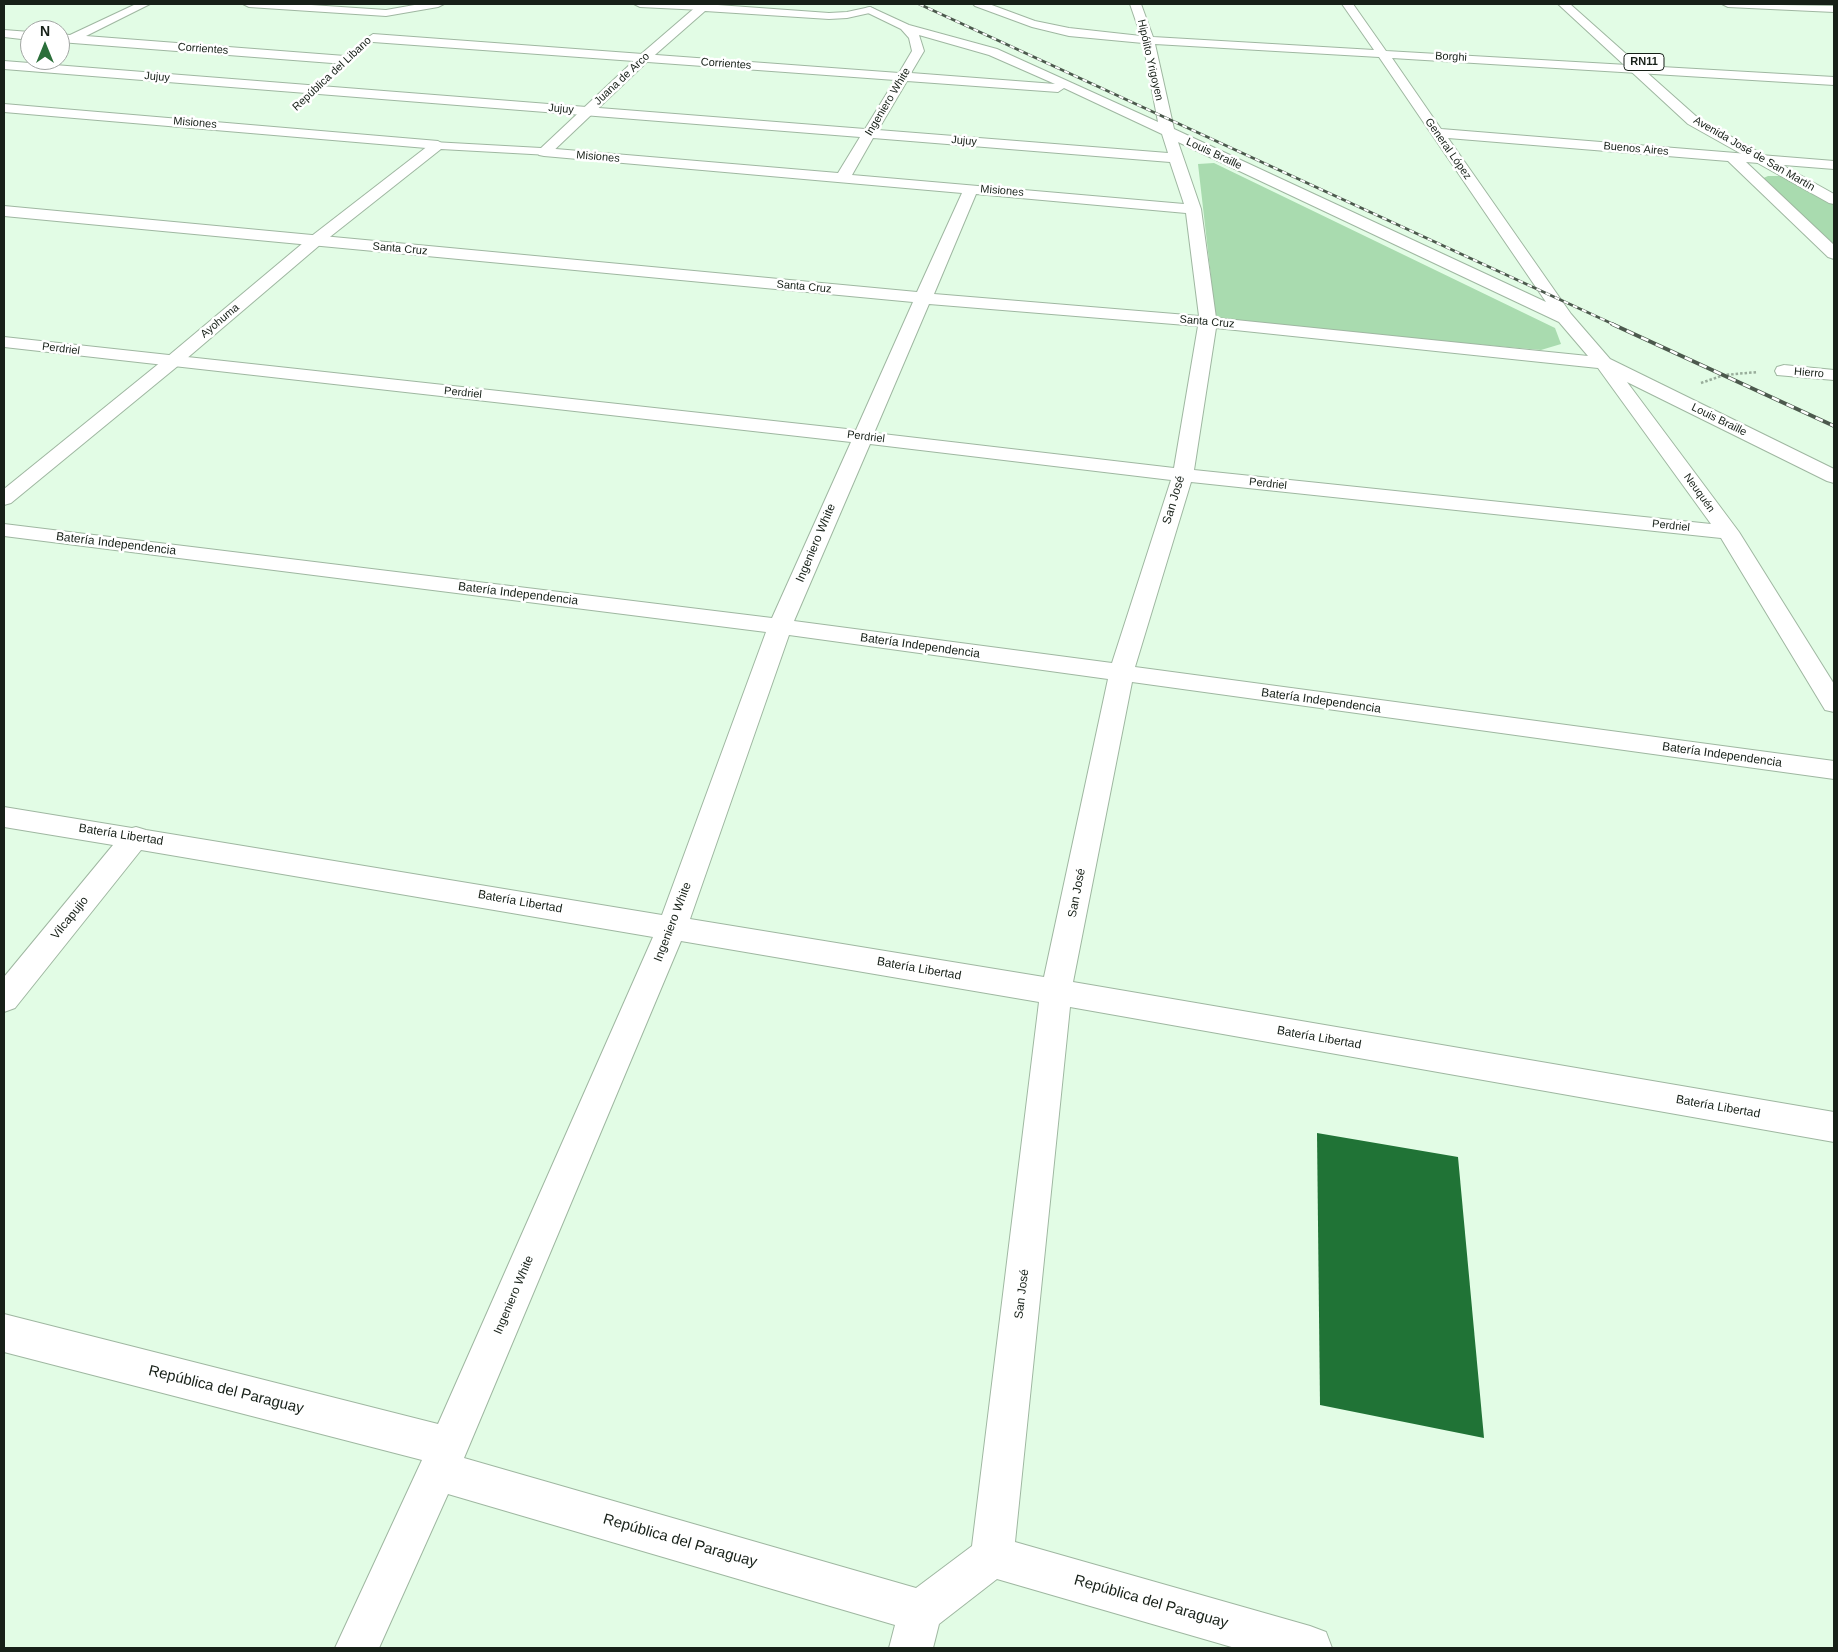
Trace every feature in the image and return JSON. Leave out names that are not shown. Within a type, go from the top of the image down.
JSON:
[{"type":"street","points":[[70,38],[144,4]]},
{"type":"street","points":[[249,4],[299,5],[377,29],[438,4]]},
{"type":"street","points":[[640,4],[829,16],[847,15],[870,10]]},
{"type":"street","name":"Louis Braille","points":[[858,4],[905,27],[993,52],[1079,90],[1173,145],[1565,318]]},
{"type":"street","name":"Borghi","points":[[979,4],[1032,24],[1069,32],[1148,40],[1834,81]]},
{"type":"street","name":"Hipólito Yrigoyen","points":[[1136,4],[1148,40],[1163,117]]},
{"type":"street","name":"General López","points":[[1348,4],[1549,294]]},
{"type":"street","name":"Avenida José de San Martín","points":[[1564,4],[1693,121],[1834,200]]},
{"type":"street","name":"Avenida José de San Martín","points":[[1579,4],[1710,120],[1834,188]]},
{"type":"street","points":[[1728,4],[1834,9]]},
{"type":"street","name":"Juana de Arco","points":[[544,152],[644,58],[702,7]]},
{"type":"street","name":"Ingeniero White","points":[[843,177],[918,51],[914,37],[905,27]]},
{"type":"street","name":"Corrientes","points":[[377,29],[644,58],[1079,90]]},
{"type":"street","points":[[4,34],[20,35]]},
{"type":"street","name":"Corrientes","points":[[70,41],[349,57]]},
{"type":"street","name":"República del Libano","points":[[300,103],[349,57]]},
{"type":"street","points":[[4,71],[11,65]]},
{"type":"street","name":"Jujuy","points":[[11,65],[868,133],[1173,145]]},
{"type":"street","name":"Misiones","points":[[4,108],[843,177],[1193,209]]},
{"type":"street","name":"República del Libano","points":[[273,130],[286,116]]},
{"type":"street","name":"San José","points":[[992,1557],[1056,992],[1121,674],[1182,474],[1208,322],[1193,209],[1163,117]]},
{"type":"street","name":"Buenos Aires","points":[[1438,133],[1834,165]]},
{"type":"street","name":"Ayohuma","points":[[4,499],[172,362],[315,241],[438,145]]},
{"type":"street","points":[[1731,156],[1834,254]]},
{"type":"street","points":[[1757,181],[1768,176],[1781,176],[1798,180]]},
{"type":"street","name":"Ingeniero White","points":[[356,1648],[444,1459],[672,928],[780,626],[971,189]]},
{"type":"street","name":"Santa Cruz","points":[[4,211],[924,298],[1208,322],[1604,363]]},
{"type":"street","name":"Neuquén","points":[[1549,294],[1565,318],[1604,363],[1728,532],[1834,704]]},
{"type":"street","name":"Perdriel","points":[[4,342],[1182,474],[1728,532]]},
{"type":"street","name":"Louis Braille","points":[[1604,363],[1834,477]]},
{"type":"street","name":"Hierro","points":[[1784,370],[1834,375]]},
{"type":"street","name":"Batería Independencia","points":[[4,530],[780,626],[1834,770]]},
{"type":"street","name":"Batería Libertad","points":[[4,817],[136,837],[1056,992],[1834,1127]]},
{"type":"street","name":"Vilcapujio","points":[[4,999],[136,837]]},
{"type":"street","name":"República del Paraguay","points":[[4,1333],[444,1459],[916,1630]]},
{"type":"street","points":[[916,1630],[992,1557]]},
{"type":"street","name":"República del Paraguay","points":[[992,1557],[1310,1648]]},
{"type":"path","points":[[1668,395],[1724,375],[1784,370]]},
{"type":"green space","points":[[1214,163],[1555,328],[1561,344],[1541,350],[1216,321],[1198,164]]},
{"type":"green space","points":[[1768,176],[1781,176],[1798,180],[1834,200],[1834,254],[1757,181]]},
{"type":"building","points":[[1317,1133],[1458,1157],[1484,1438],[1320,1405]]},
{"type":"railway","points":[[919,4],[1615,325]]},
{"type":"railway","points":[[1612,324],[1834,426]]}]
